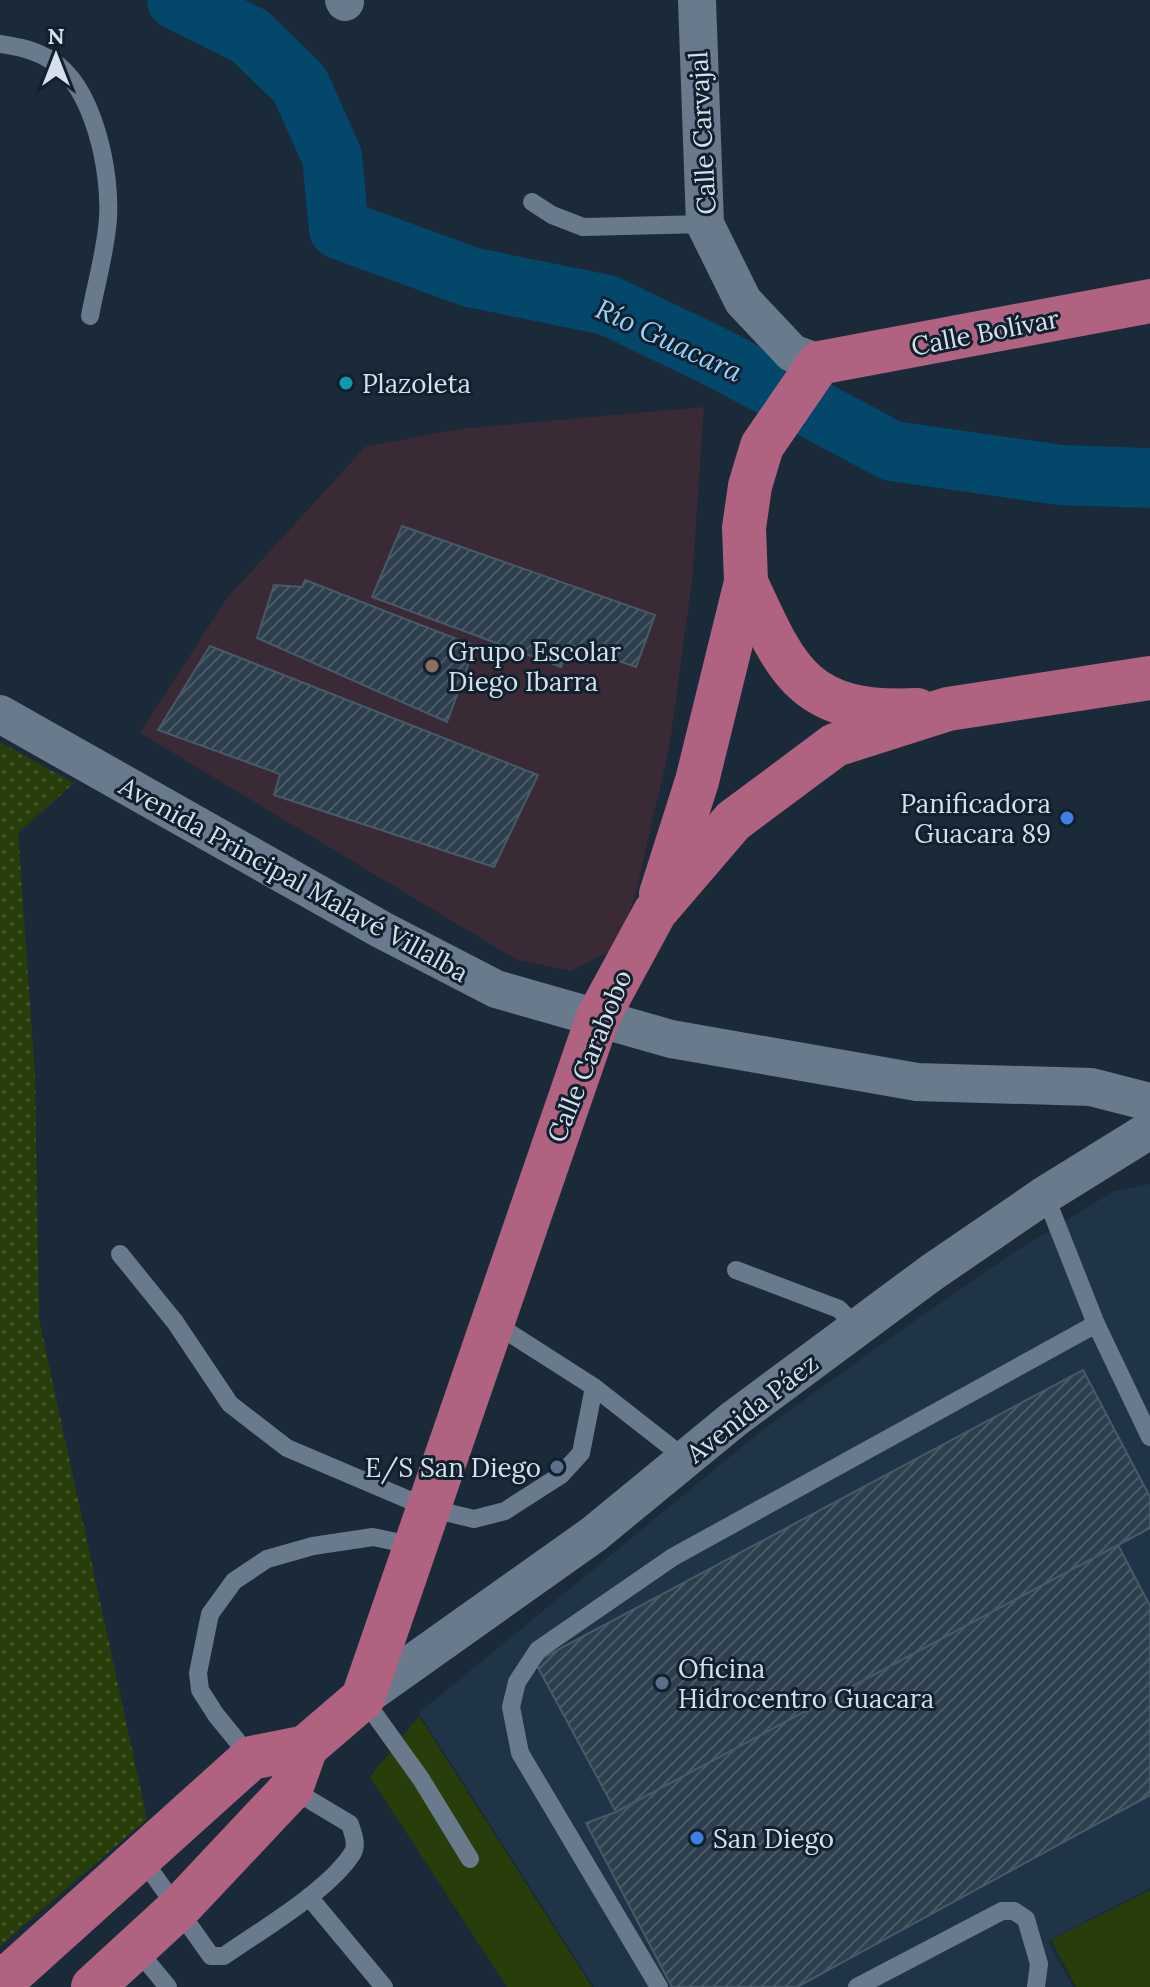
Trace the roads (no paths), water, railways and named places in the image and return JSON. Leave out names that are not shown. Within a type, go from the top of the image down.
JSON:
[{"type":"main road","name":"Calle Bolívar","points":[[812,374],[1150,301]]},
{"type":"main road","points":[[655,912],[697,781],[746,582],[744,528],[750,486],[762,446],[812,374]]},
{"type":"main road","points":[[746,582],[777,650],[797,678],[838,702],[890,711],[948,709]]},
{"type":"main road","name":"Calle Carabobo","points":[[363,1698],[598,1017],[655,912],[733,821],[835,745],[948,709],[1150,678]]},
{"type":"main road","points":[[0,1984],[251,1758],[306,1747],[363,1698]]},
{"type":"main road","points":[[93,1987],[134,1946],[179,1908],[291,1789],[306,1747]]},
{"type":"street","name":"Calle Carvajal","points":[[697,0],[705,224],[743,301],[812,374]]},
{"type":"street","name":"Avenida Principal Malavé Villalba","points":[[0,714],[382,930],[496,989],[671,1039],[917,1082],[1091,1087],[1150,1102]]},
{"type":"street","name":"Avenida Páez","points":[[363,1698],[594,1534],[857,1328],[1045,1195],[1150,1130]]},
{"type":"lane","points":[[0,44],[32,50],[56,62],[78,89],[104,151],[108,218],[90,316]]},
{"type":"lane","points":[[532,202],[552,215],[583,227],[705,224]]},
{"type":"lane","points":[[1045,1195],[1096,1324],[1150,1437]]},
{"type":"lane","points":[[120,1254],[175,1322],[230,1404],[287,1448],[422,1527]]},
{"type":"lane","points":[[736,1270],[839,1309],[857,1328]]},
{"type":"lane","points":[[491,1322],[594,1387],[686,1459]]},
{"type":"lane","points":[[659,1987],[520,1753],[511,1707],[517,1682],[538,1650],[673,1557],[1096,1324]]},
{"type":"lane","points":[[141,1857],[211,1956],[224,1956],[309,1897],[354,1853],[355,1841],[350,1824],[291,1789],[251,1758],[200,1690],[198,1673],[210,1614],[234,1581],[267,1559],[313,1546],[505,1511],[561,1475],[581,1453],[590,1422],[594,1387]]},
{"type":"lane","points":[[363,1698],[421,1779],[470,1859]]},
{"type":"lane","points":[[309,1897],[384,1987]]},
{"type":"lane","points":[[857,1987],[1002,1911],[1014,1911],[1026,1919],[1035,1949],[1039,1964],[1036,1987]]},
{"type":"lane","points":[[134,1946],[168,1987]]},
{"type":"waterway","name":"Río Guacara","points":[[177,0],[250,36],[300,85],[332,157],[339,229],[470,277],[607,305],[716,357],[892,451],[1061,475],[1150,478]]},
{"type":"place","name":"Plazoleta","points":[[346,383]]},
{"type":"place","name":"Grupo Escolar Diego Ibarra","points":[[432,666]]},
{"type":"place","name":"Panificadora Guacara 89","points":[[1067,818]]},
{"type":"place","name":"E/S San Diego","points":[[557,1467]]},
{"type":"place","name":"Oficina Hidrocentro Guacara","points":[[662,1683]]},
{"type":"place","name":"San Diego","points":[[697,1838]]}]
